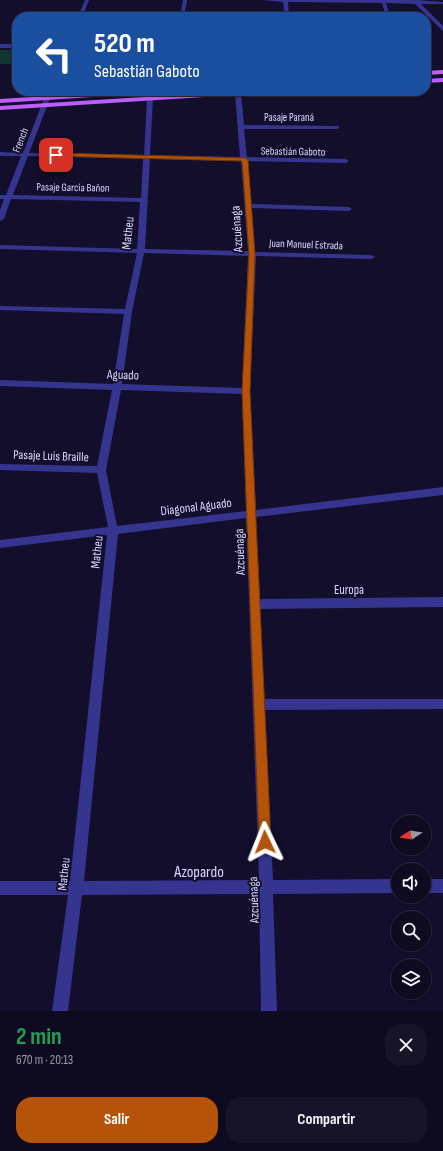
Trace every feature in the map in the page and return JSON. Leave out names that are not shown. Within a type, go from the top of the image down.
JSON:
[{"type":"main road","points":[[431,73],[443,72]]},
{"type":"main road","points":[[431,81],[443,80]]},
{"type":"main road","points":[[0,101],[117,96]]},
{"type":"main road","points":[[0,108],[45,106],[142,96]]},
{"type":"street","points":[[82,12],[87,0]]},
{"type":"street","points":[[183,12],[185,0]]},
{"type":"street","points":[[264,0],[443,2]]},
{"type":"street","points":[[285,0],[286,12]]},
{"type":"street","points":[[384,1],[387,12]]},
{"type":"street","points":[[415,1],[426,12]]},
{"type":"street","points":[[431,17],[443,29]]},
{"type":"street","points":[[0,46],[12,46]]},
{"type":"street","name":"Matheu","points":[[60,1011],[76,888],[113,529],[101,470],[140,251],[152,96]]},
{"type":"street","name":"Azcuénaga","points":[[238,96],[252,254],[246,391],[270,1011]]},
{"type":"street","name":"French","points":[[0,219],[47,98]]},
{"type":"street","name":"Pasaje Paraná","points":[[241,127],[337,127]]},
{"type":"street","name":"Sebastián Gaboto","points":[[0,154],[346,162]]},
{"type":"street","name":"Pasaje García Bañon","points":[[0,197],[144,200]]},
{"type":"street","points":[[248,206],[349,209]]},
{"type":"street","name":"Juan Manuel Estrada","points":[[0,247],[371,257]]},
{"type":"street","points":[[0,308],[128,312]]},
{"type":"street","name":"Aguado","points":[[0,383],[246,391]]},
{"type":"street","name":"Pasaje Luis Braille","points":[[0,467],[101,470]]},
{"type":"street","name":"Diagonal Aguado","points":[[0,544],[113,529],[443,491]]},
{"type":"street","name":"Europa","points":[[254,604],[443,602]]},
{"type":"street","points":[[259,706],[443,704]]},
{"type":"street","name":"Azopardo","points":[[0,888],[266,888],[391,886]]},
{"type":"street","points":[[431,886],[443,886]]},
{"type":"green space","points":[[0,50],[12,50],[11,64],[0,64]]},
{"type":"route","points":[[56,155],[245,160],[252,254],[246,391],[265,842]]}]
